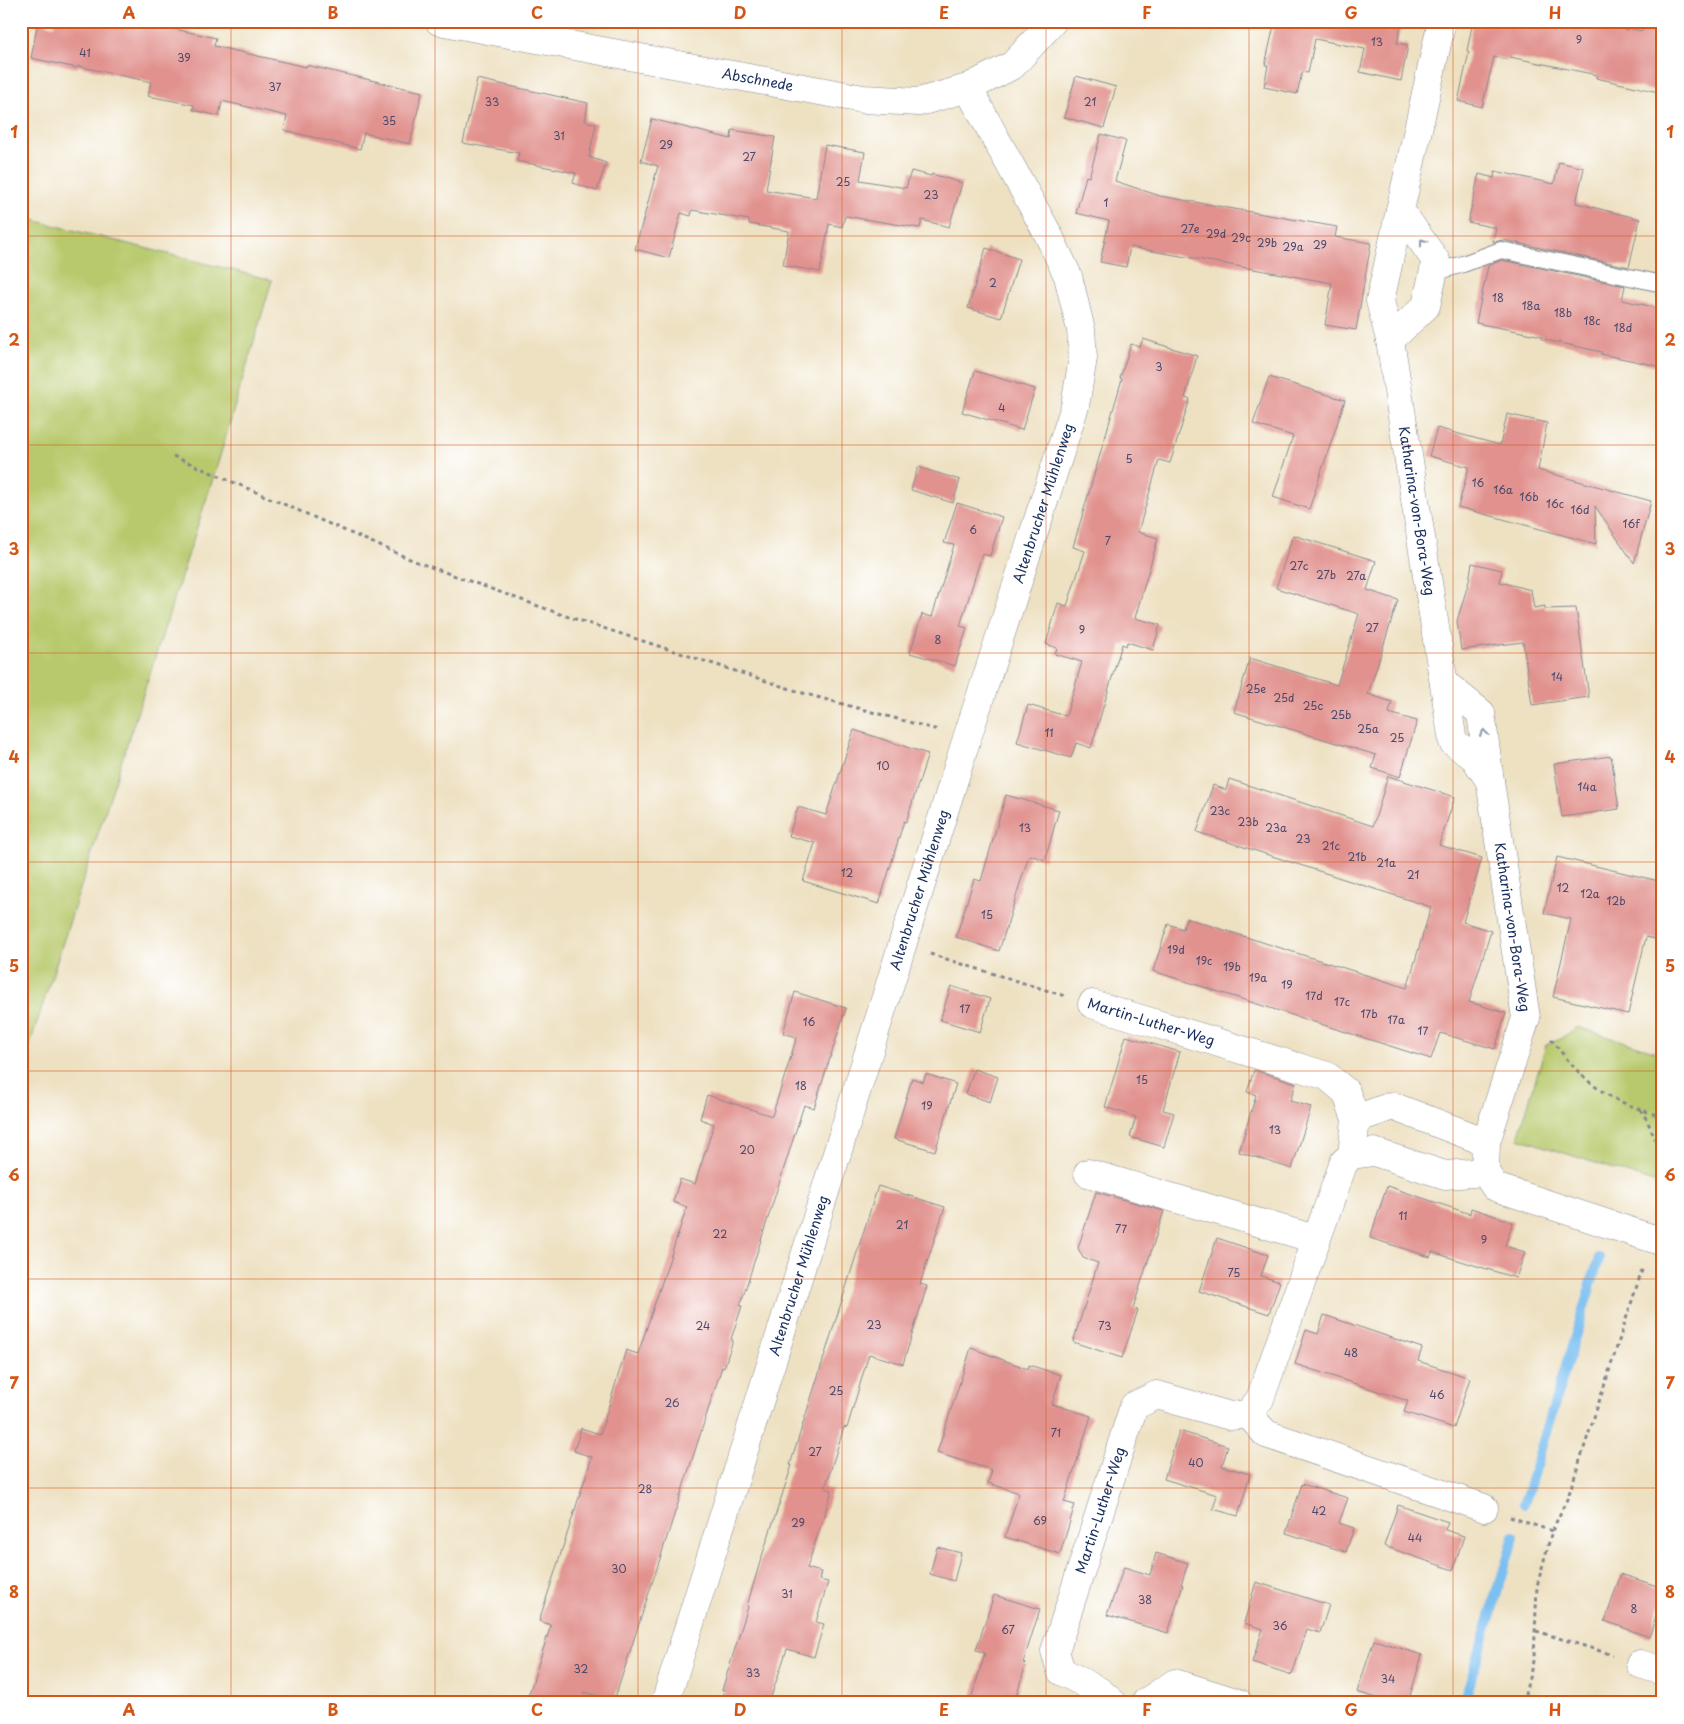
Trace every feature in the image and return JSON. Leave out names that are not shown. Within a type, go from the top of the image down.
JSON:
[{"type":"street","name":"Abschnede","points":[[439,21],[863,98],[919,102],[968,88],[1013,65],[1053,21]]},
{"type":"street","name":"Katharina-von-Bora-Weg","points":[[1442,21],[1380,301],[1390,340],[1444,683],[1481,713],[1526,1018],[1486,1142],[1485,1172]]},
{"type":"street","name":"Altenbrucher Mühlenweg","points":[[665,1703],[967,738],[1075,406],[1083,358],[1081,330],[1068,276],[1048,234],[968,88]]},
{"type":"street","points":[[1390,340],[1426,306],[1436,261],[1400,210]]},
{"type":"street","name":"Martin-Luther-Weg","points":[[1092,1004],[1326,1076],[1346,1092],[1356,1119],[1352,1155],[1344,1162],[1260,1399],[1248,1414],[1230,1416],[1157,1395],[1134,1406],[1055,1651],[1062,1671],[1100,1691],[1113,1703]]},
{"type":"street","points":[[1356,1119],[1392,1106],[1486,1142]]},
{"type":"street","points":[[1352,1155],[1374,1152],[1445,1176],[1485,1172],[1495,1187],[1663,1242]]},
{"type":"street","points":[[1088,1173],[1315,1240]]},
{"type":"street","points":[[1248,1414],[1266,1434],[1484,1508]]},
{"type":"street","points":[[1145,1703],[1175,1682],[1239,1703]]},
{"type":"lane","points":[[1433,273],[1501,250],[1658,282]]},
{"type":"path","points":[[173,456],[417,562],[563,615],[806,694],[967,738]]},
{"type":"path","name":"Martin-Luther-Weg","points":[[925,952],[1092,1004]]},
{"type":"path","points":[[1555,1044],[1586,1080],[1617,1101],[1663,1116]]},
{"type":"path","points":[[1640,1109],[1659,1148],[1663,1175]]},
{"type":"path","points":[[1659,1148],[1663,1139]]},
{"type":"path","points":[[1523,1703],[1534,1657],[1537,1586],[1552,1531],[1568,1496],[1644,1267]]},
{"type":"path","points":[[1484,1508],[1552,1531]]},
{"type":"path","points":[[1535,1631],[1651,1668]]},
{"type":"green space","points":[[21,217],[272,280],[218,463],[21,1072]]},
{"type":"green space","points":[[1578,1027],[1663,1054],[1663,1185],[1518,1138],[1546,1045],[1560,1039]]},
{"type":"building","points":[[56,21],[138,21],[216,38],[214,46],[422,92],[410,144],[364,133],[360,149],[284,130],[287,116],[222,101],[219,116],[193,110],[194,105],[148,96],[151,82],[31,58],[38,22],[54,26]]},
{"type":"building","points":[[1275,21],[1402,21],[1397,43],[1408,45],[1401,81],[1360,72],[1365,49],[1315,39],[1308,73],[1302,72],[1297,94],[1264,87],[1268,65],[1265,65]]},
{"type":"building","points":[[1473,21],[1584,21],[1627,30],[1627,28],[1642,31],[1644,21],[1663,21],[1663,93],[1596,78],[1597,75],[1510,57],[1509,60],[1494,57],[1482,107],[1458,101],[1469,52],[1467,51]]},
{"type":"building","points":[[1076,76],[1116,87],[1104,128],[1064,117]]},
{"type":"building","points":[[477,79],[588,103],[585,121],[596,124],[589,157],[606,163],[597,191],[573,183],[576,173],[517,161],[519,153],[463,143]]},
{"type":"building","points":[[652,119],[731,139],[732,130],[775,137],[766,190],[816,198],[825,145],[865,152],[860,180],[906,188],[911,171],[931,176],[932,174],[962,183],[949,227],[922,220],[920,228],[845,216],[842,227],[829,224],[820,272],[783,265],[789,231],[749,224],[749,220],[692,210],[691,216],[681,213],[669,258],[635,249],[658,166],[641,161]]},
{"type":"building","points":[[1101,134],[1126,141],[1115,181],[1160,196],[1337,227],[1335,237],[1371,243],[1356,330],[1325,325],[1332,283],[1130,247],[1126,267],[1100,262],[1109,221],[1076,213],[1086,176],[1089,177]]},
{"type":"building","points":[[1559,162],[1584,168],[1576,203],[1640,219],[1629,267],[1503,240],[1493,242],[1496,228],[1468,222],[1479,174],[1494,178],[1495,171],[1554,184]]},
{"type":"building","points":[[986,248],[1019,259],[1001,318],[968,308]]},
{"type":"building","points":[[1502,260],[1625,286],[1622,300],[1663,309],[1663,367],[1542,339],[1542,336],[1476,323],[1488,266]]},
{"type":"building","points":[[1143,339],[1197,356],[1185,398],[1190,399],[1170,463],[1159,460],[1138,532],[1158,538],[1135,618],[1160,625],[1153,650],[1127,642],[1126,646],[1122,644],[1091,748],[1076,743],[1071,758],[1017,742],[1028,705],[1066,716],[1082,662],[1055,654],[1057,648],[1046,644],[1058,603],[1067,606],[1085,551],[1073,547],[1122,379],[1120,378],[1131,344],[1140,347]]},
{"type":"building","points":[[975,371],[1035,389],[1022,430],[962,412]]},
{"type":"building","points":[[1269,377],[1345,400],[1309,509],[1273,497],[1293,436],[1253,424]]},
{"type":"building","points":[[1507,414],[1547,423],[1538,470],[1651,501],[1634,563],[1595,506],[1596,544],[1458,507],[1469,467],[1429,456],[1437,428],[1500,445]]},
{"type":"building","points":[[918,467],[960,480],[953,503],[911,490]]},
{"type":"building","points":[[957,503],[1002,517],[990,556],[982,554],[960,626],[967,628],[955,666],[910,653],[922,614],[932,617],[954,545],[944,543]]},
{"type":"building","points":[[1293,535],[1376,561],[1367,590],[1398,600],[1368,694],[1392,702],[1389,713],[1417,721],[1400,777],[1372,768],[1376,755],[1234,712],[1250,658],[1337,685],[1359,614],[1276,588]]},
{"type":"building","points":[[1472,563],[1502,570],[1500,582],[1531,590],[1534,608],[1545,606],[1545,609],[1576,608],[1589,697],[1532,705],[1523,642],[1461,650],[1457,621],[1469,581]]},
{"type":"building","points":[[854,730],[928,754],[906,822],[904,821],[879,904],[803,881],[815,843],[789,836],[798,807],[826,815]]},
{"type":"building","points":[[1611,756],[1619,809],[1562,817],[1554,764]]},
{"type":"building","points":[[1388,776],[1455,797],[1439,845],[1482,858],[1463,922],[1491,931],[1469,1002],[1506,1013],[1495,1049],[1440,1033],[1431,1059],[1153,971],[1168,924],[1183,929],[1186,918],[1407,988],[1431,907],[1197,832],[1213,785],[1226,790],[1229,779],[1373,826]]},
{"type":"building","points":[[1006,795],[1059,810],[1045,860],[1029,855],[999,951],[956,937],[974,879],[981,881]]},
{"type":"building","points":[[1557,857],[1663,882],[1663,941],[1646,937],[1628,1014],[1553,997],[1571,919],[1544,913]]},
{"type":"building","points":[[951,986],[990,999],[980,1032],[940,1020]]},
{"type":"building","points":[[795,992],[846,1008],[814,1108],[804,1105],[740,1306],[742,1306],[731,1339],[733,1340],[724,1368],[722,1367],[614,1701],[585,1692],[582,1703],[526,1703],[551,1625],[539,1621],[592,1457],[574,1451],[581,1428],[600,1434],[626,1350],[638,1354],[687,1207],[673,1202],[680,1179],[695,1184],[714,1124],[700,1119],[707,1095],[772,1116],[797,1037],[783,1033]]},
{"type":"building","points":[[1126,1036],[1180,1052],[1163,1110],[1174,1113],[1164,1147],[1130,1137],[1136,1117],[1105,1107]]},
{"type":"building","points":[[974,1069],[998,1077],[990,1102],[966,1094]]},
{"type":"building","points":[[1254,1070],[1296,1083],[1290,1101],[1311,1107],[1292,1169],[1239,1152],[1256,1095],[1247,1092]]},
{"type":"building","points":[[926,1074],[956,1084],[935,1151],[894,1139],[912,1078],[923,1082]]},
{"type":"building","points":[[878,1186],[945,1207],[920,1284],[927,1286],[903,1364],[869,1354],[847,1428],[844,1427],[825,1488],[832,1490],[807,1568],[821,1572],[819,1580],[828,1582],[816,1622],[824,1624],[814,1657],[787,1649],[769,1703],[743,1703],[723,1696],[725,1690],[722,1690],[760,1562],[792,1465],[790,1465]]},
{"type":"building","points":[[1387,1186],[1470,1214],[1471,1208],[1513,1222],[1505,1246],[1525,1252],[1516,1278],[1432,1252],[1430,1257],[1370,1238]]},
{"type":"building","points":[[1096,1192],[1164,1211],[1133,1308],[1138,1310],[1122,1358],[1073,1342],[1098,1263],[1083,1258],[1078,1248]]},
{"type":"building","points":[[1217,1238],[1268,1255],[1261,1276],[1280,1282],[1269,1314],[1199,1291]]},
{"type":"building","points":[[1324,1315],[1422,1348],[1418,1361],[1470,1378],[1454,1428],[1404,1412],[1408,1401],[1295,1364],[1306,1330],[1318,1334]]},
{"type":"building","points":[[971,1348],[1028,1369],[1029,1365],[1061,1375],[1052,1404],[1091,1416],[1064,1502],[1075,1505],[1060,1554],[1005,1537],[1019,1493],[988,1483],[992,1470],[937,1453]]},
{"type":"building","points":[[1179,1431],[1228,1446],[1222,1466],[1250,1474],[1238,1516],[1213,1509],[1217,1495],[1164,1479]]},
{"type":"building","points":[[1302,1484],[1348,1498],[1339,1523],[1354,1528],[1346,1552],[1286,1533]]},
{"type":"building","points":[[1398,1505],[1448,1522],[1445,1530],[1464,1536],[1453,1570],[1384,1546]]},
{"type":"building","points":[[937,1547],[961,1553],[954,1581],[930,1574]]},
{"type":"building","points":[[1156,1553],[1188,1563],[1168,1633],[1107,1615],[1124,1567],[1150,1575]]},
{"type":"building","points":[[1621,1574],[1663,1588],[1663,1596],[1649,1637],[1605,1621]]},
{"type":"building","points":[[1256,1582],[1329,1605],[1320,1633],[1307,1629],[1292,1675],[1252,1662],[1263,1629],[1244,1623]]},
{"type":"building","points":[[994,1595],[1040,1609],[1023,1663],[1026,1664],[1014,1703],[970,1703],[985,1653],[976,1650]]},
{"type":"building","points":[[1374,1640],[1422,1655],[1408,1703],[1393,1703],[1357,1692]]},
{"type":"waterway","points":[[1524,1504],[1599,1258]]},
{"type":"waterway","points":[[1464,1703],[1514,1536]]}]
